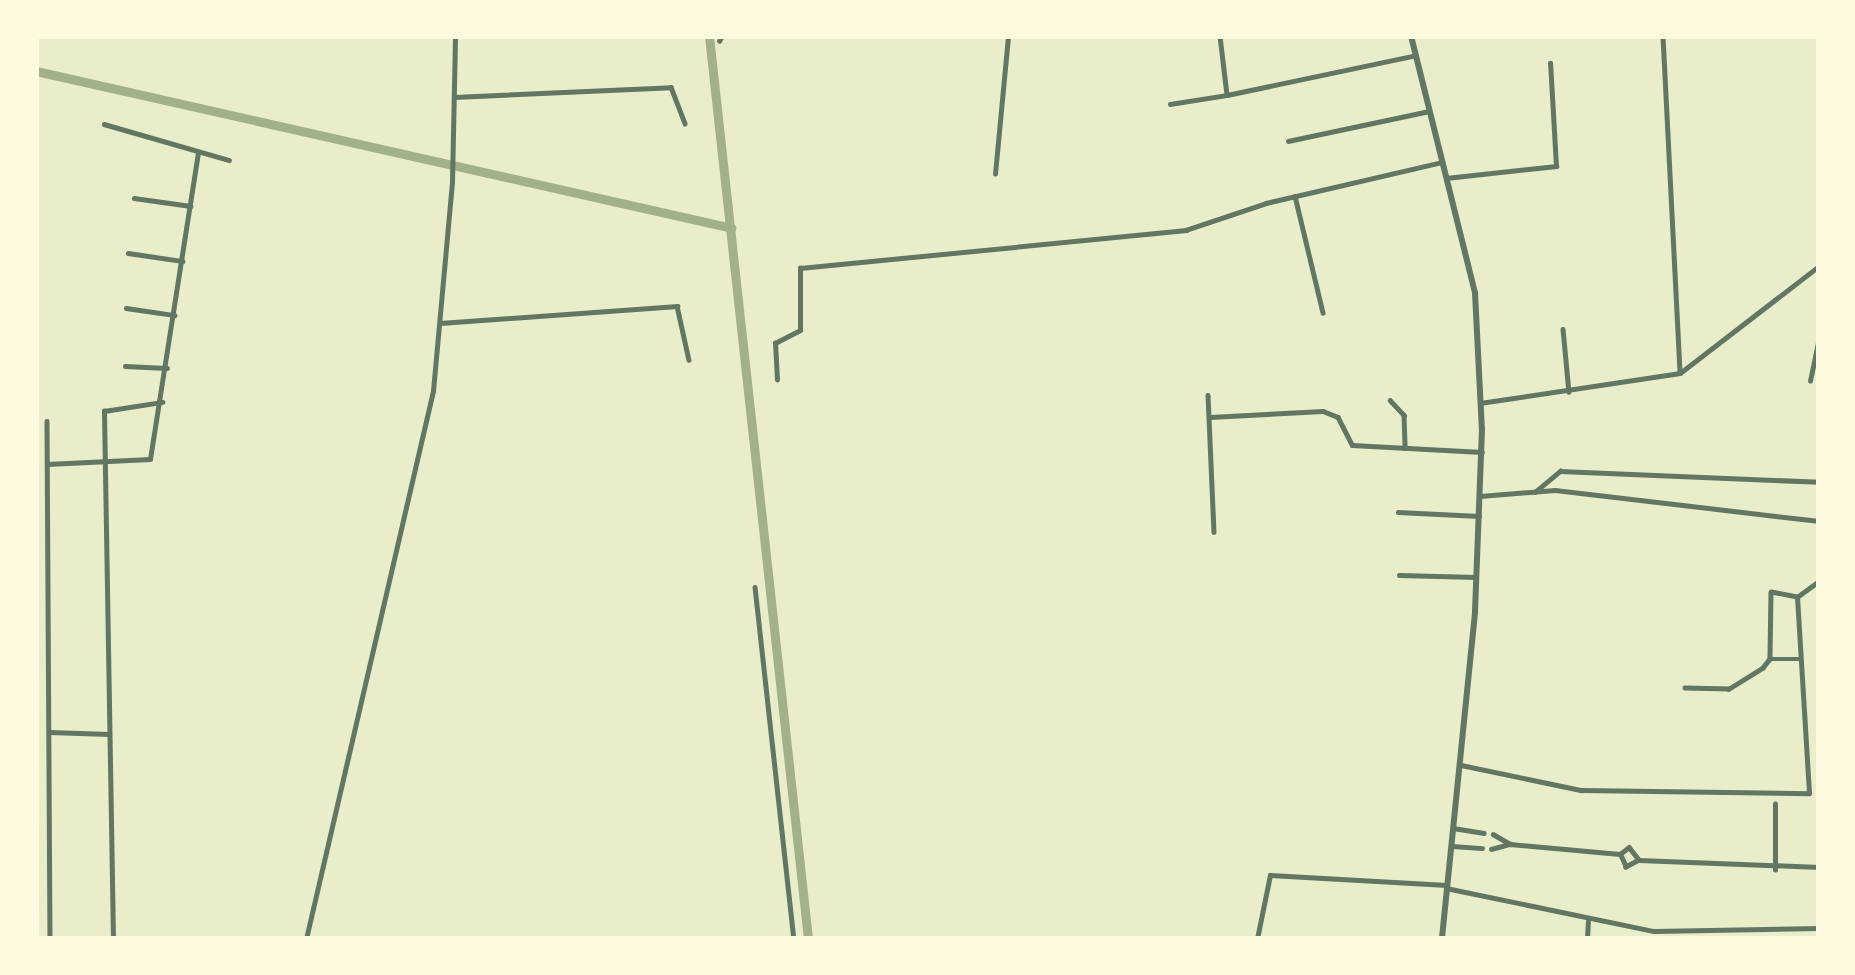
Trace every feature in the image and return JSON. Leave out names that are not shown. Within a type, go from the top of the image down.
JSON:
[{"type":"street","points":[[306,939],[433,392],[454,152],[455,36]]},
{"type":"street","points":[[995,173],[1008,36]]},
{"type":"street","points":[[1220,36],[1227,95]]},
{"type":"street","points":[[1411,36],[1475,292],[1482,452],[1476,577],[1442,939]]},
{"type":"street","points":[[1663,36],[1680,373]]},
{"type":"street","points":[[1170,104],[1416,55]]},
{"type":"street","points":[[1446,178],[1556,166],[1550,63]]},
{"type":"street","points":[[454,97],[671,87],[685,124]]},
{"type":"street","points":[[1288,140],[1430,110]]},
{"type":"street","points":[[104,124],[229,160]]},
{"type":"street","points":[[46,464],[150,460],[198,153]]},
{"type":"street","points":[[778,380],[775,344],[801,324],[800,268],[1186,230],[1295,195],[1442,163]]},
{"type":"street","points":[[1295,195],[1323,313]]},
{"type":"street","points":[[134,198],[190,206]]},
{"type":"street","points":[[128,254],[182,261]]},
{"type":"street","points":[[1480,403],[1680,373],[1819,266]]},
{"type":"street","points":[[440,323],[677,306],[689,360]]},
{"type":"street","points":[[126,308],[175,315]]},
{"type":"street","points":[[1563,329],[1569,392]]},
{"type":"street","points":[[1810,381],[1819,338]]},
{"type":"street","points":[[125,366],[167,368]]},
{"type":"street","points":[[1208,395],[1214,532]]},
{"type":"street","points":[[1390,400],[1404,415],[1405,448]]},
{"type":"street","points":[[113,939],[105,408],[162,402]]},
{"type":"street","points":[[1210,417],[1323,411],[1342,421],[1349,444],[1482,452]]},
{"type":"street","points":[[47,421],[50,939]]},
{"type":"street","points":[[1535,492],[1560,471],[1819,482]]},
{"type":"street","points":[[1480,496],[1535,492],[1819,520]]},
{"type":"street","points":[[1397,512],[1479,516]]},
{"type":"street","points":[[1399,575],[1476,577]]},
{"type":"street","points":[[1770,659],[1771,592],[1797,597],[1819,580]]},
{"type":"street","points":[[36,586],[51,586]]},
{"type":"street","points":[[755,587],[794,939]]},
{"type":"street","points":[[1797,597],[1809,793]]},
{"type":"street","points":[[1684,688],[1729,689],[1770,659],[1801,659]]},
{"type":"street","points":[[49,732],[112,734]]},
{"type":"street","points":[[36,743],[50,743]]},
{"type":"street","points":[[1810,755],[1819,755]]},
{"type":"street","points":[[1459,765],[1581,790],[1819,793]]},
{"type":"street","points":[[36,796],[50,796]]},
{"type":"street","points":[[1775,804],[1775,869]]},
{"type":"street","points":[[1453,828],[1484,833]]},
{"type":"street","points":[[1493,834],[1510,844]]},
{"type":"street","points":[[1491,849],[1510,844],[1620,854],[1635,849],[1639,860]]},
{"type":"street","points":[[1451,846],[1482,848]]},
{"type":"street","points":[[1620,854],[1626,867],[1639,860],[1775,869],[1819,867]]},
{"type":"street","points":[[36,855],[50,855]]},
{"type":"street","points":[[1256,939],[1270,875],[1446,886],[1588,922],[1728,937],[1819,928]]},
{"type":"street","points":[[36,907],[50,907]]},
{"type":"street","points":[[1586,939],[1588,922]]},
{"type":"waterway","points":[[709,36],[808,939]]},
{"type":"waterway","points":[[36,71],[732,228]]}]
